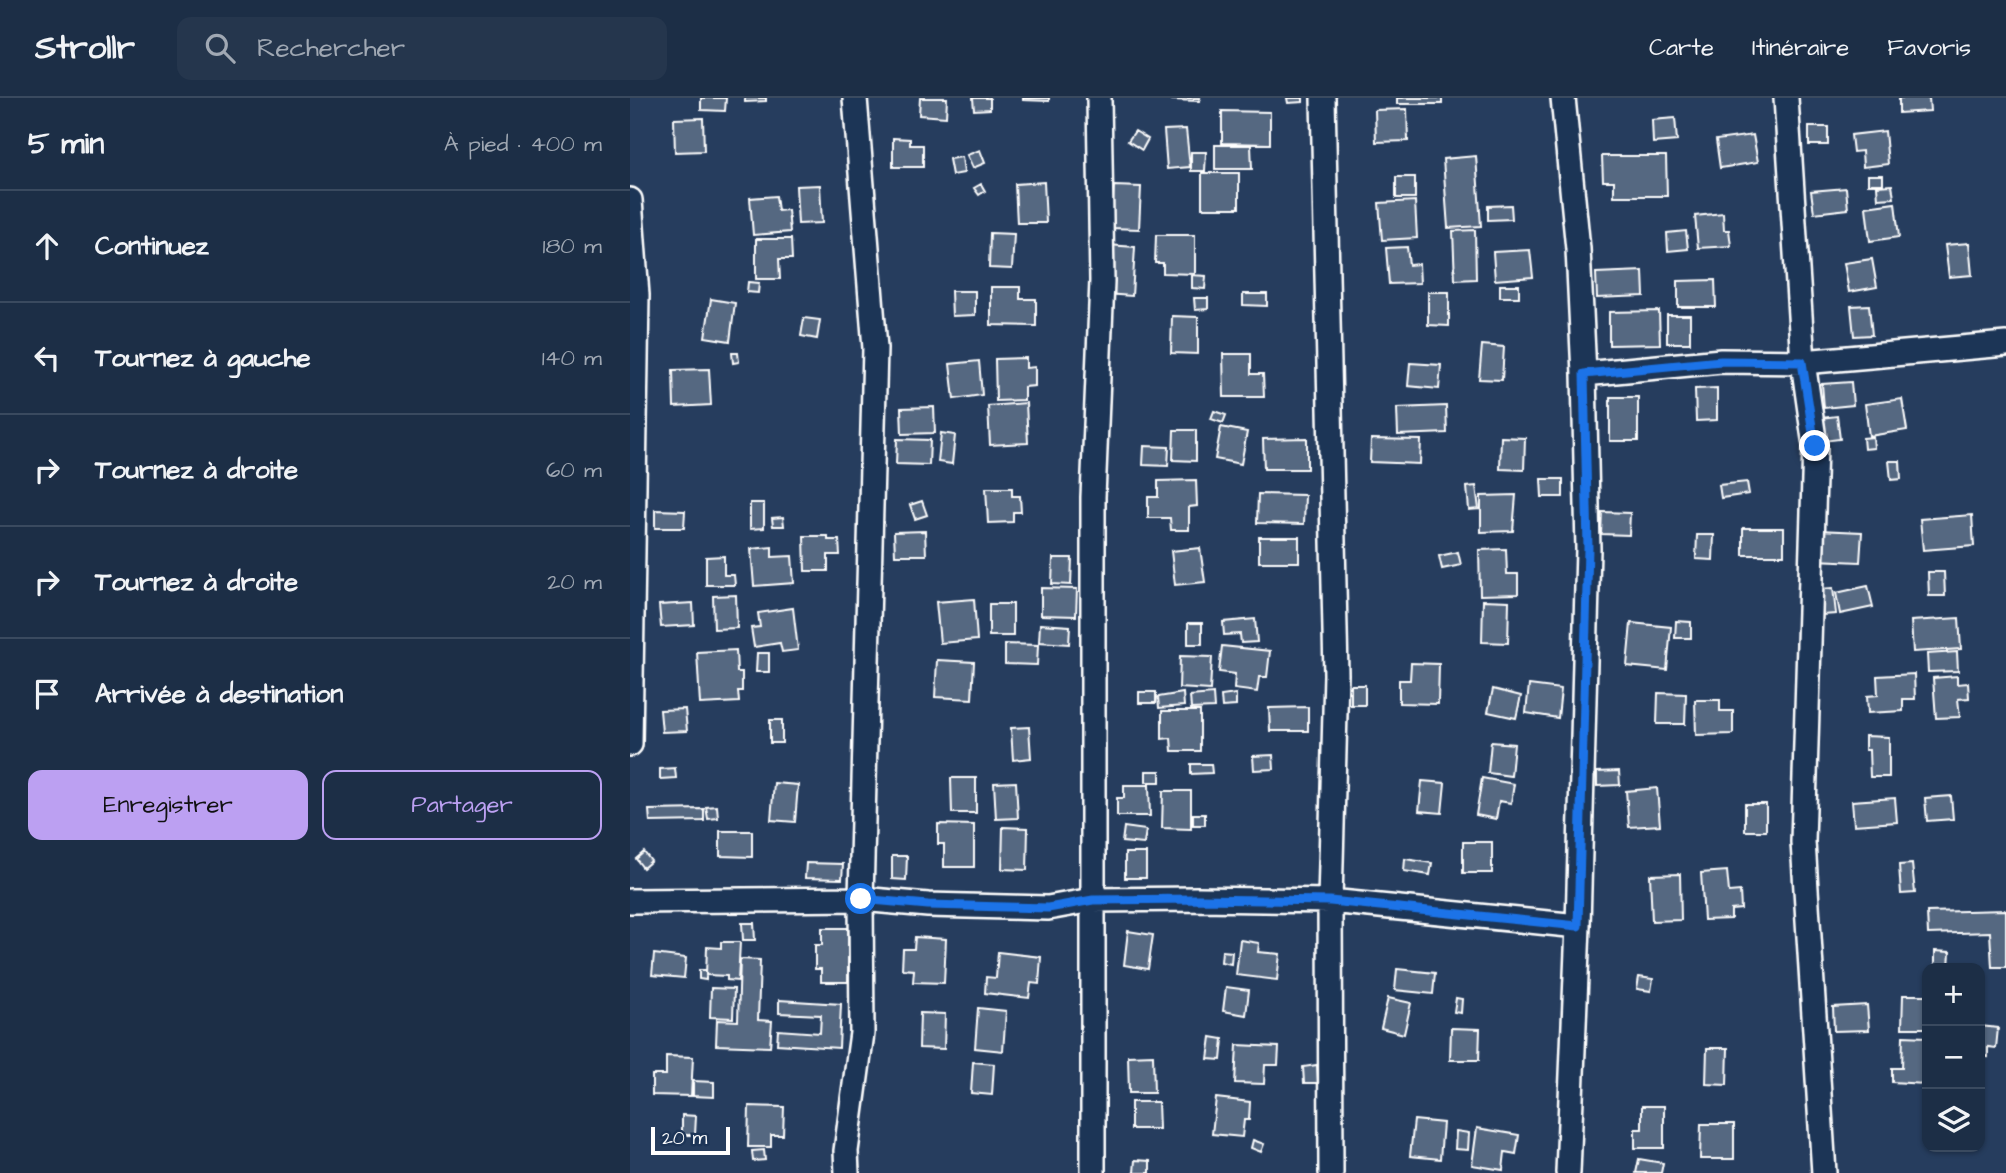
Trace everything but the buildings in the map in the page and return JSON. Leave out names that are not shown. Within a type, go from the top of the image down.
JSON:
[{"type":"street","points":[[847,1173],[846,1151],[862,1033],[861,899],[875,348],[855,98]]},
{"type":"street","points":[[1093,1173],[1093,497],[1102,281],[1099,98]]},
{"type":"street","points":[[1323,98],[1336,674],[1330,901],[1331,1173]]},
{"type":"street","points":[[1563,98],[1578,249],[1588,548],[1568,1173]]},
{"type":"street","points":[[1786,98],[1802,362],[1815,446],[1803,842],[1824,1173]]},
{"type":"street","points":[[630,200],[637,295],[630,744]]},
{"type":"street","points":[[1584,374],[1721,361],[1802,362],[2006,344]]},
{"type":"street","points":[[630,901],[861,899],[928,905],[1048,908],[1093,900],[1330,901],[1578,926]]},
{"type":"route","points":[[861,899],[928,905],[1048,908],[1093,900],[1330,901],[1578,926],[1588,548],[1584,374],[1721,361],[1802,362],[1815,446]]}]
